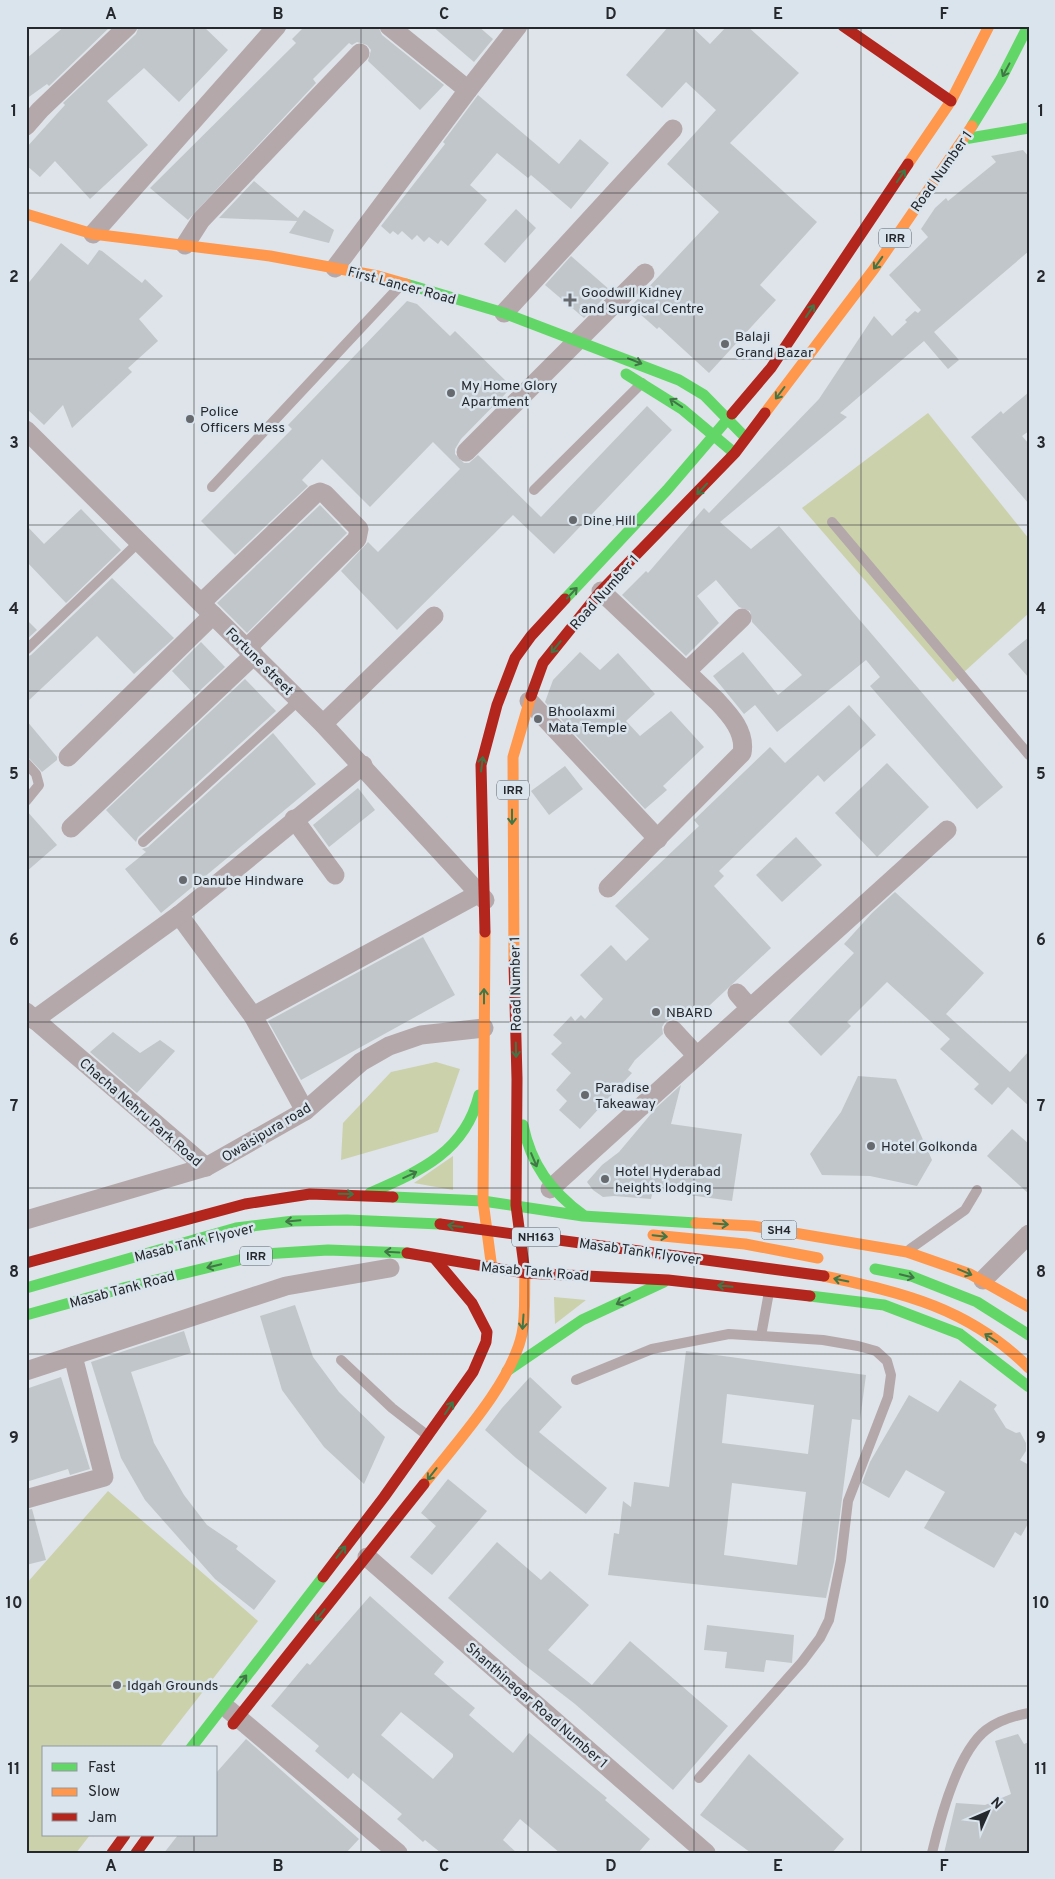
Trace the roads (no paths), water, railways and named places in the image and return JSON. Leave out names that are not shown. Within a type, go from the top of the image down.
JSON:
[{"type":"main road","points":[[843,26],[951,101]]},
{"type":"main road","name":"Road Number 1","points":[[492,1269],[483,1201],[484,1028],[481,897],[481,765],[497,705],[515,658],[531,636],[667,490],[771,368],[951,101],[989,26]]},
{"type":"main road","name":"Road Number 1","points":[[507,1371],[519,1344],[523,1328],[524,1273],[516,1205],[517,1079],[512,880],[513,757],[529,701],[543,663],[602,591],[735,453],[874,269],[964,139],[997,87],[1028,26]]},
{"type":"main road","points":[[964,139],[1029,128]]},
{"type":"main road","name":"First Lancer Road","points":[[26,214],[93,234],[270,256],[335,268],[402,283],[504,313],[583,344],[621,356],[679,380],[704,395],[746,438]]},
{"type":"main road","points":[[583,344],[618,370],[642,382],[686,410],[735,453]]},
{"type":"main road","points":[[517,1079],[525,1137],[536,1166],[550,1189],[583,1216]]},
{"type":"main road","name":"IRR","points":[[26,1262],[245,1204],[310,1194],[366,1195],[421,1170],[449,1150],[471,1120],[484,1080]]},
{"type":"main road","name":"SH4","points":[[366,1195],[483,1201],[583,1216],[753,1226],[907,1252],[931,1258],[1001,1288],[1029,1307]]},
{"type":"main road","name":"Masab Tank Flyover","points":[[26,1271],[209,1220],[296,1205],[423,1208],[452,1212]]},
{"type":"main road","name":"NH163","points":[[470,1214],[527,1221]]},
{"type":"main road","name":"Masab Tank Flyover","points":[[26,1288],[236,1228],[294,1221],[347,1220],[431,1223],[824,1276],[898,1292],[960,1316],[1014,1353],[1029,1368]]},
{"type":"main road","points":[[700,1284],[702,1223]]},
{"type":"main road","points":[[745,1288],[753,1226]]},
{"type":"main road","name":"Masab Tank Flyover","points":[[641,1234],[745,1244],[833,1261]]},
{"type":"main road","name":"Masab Tank Road","points":[[26,1315],[127,1287],[264,1254],[328,1250],[390,1252],[524,1273],[668,1280],[884,1305],[960,1334],[1029,1387]]},
{"type":"main road","points":[[193,1746],[429,1436],[473,1372],[486,1342],[488,1332],[472,1304],[435,1259]]},
{"type":"main road","points":[[862,1267],[911,1276],[977,1302],[1029,1335]]},
{"type":"main road","points":[[227,1733],[367,1558],[461,1436],[507,1371],[582,1320],[668,1280]]},
{"type":"main road","points":[[112,1853],[124,1836]]},
{"type":"main road","points":[[136,1853],[148,1836]]},
{"type":"street","points":[[26,126],[40,110],[128,26]]},
{"type":"street","points":[[93,234],[277,26]]},
{"type":"street","points":[[389,26],[468,90]]},
{"type":"street","points":[[335,268],[518,26]]},
{"type":"street","points":[[185,246],[201,220],[360,53]]},
{"type":"street","points":[[504,313],[673,130]]},
{"type":"street","points":[[466,452],[583,344],[645,273]]},
{"type":"street","name":"Fortune street","points":[[26,430],[140,541],[363,765],[481,897]]},
{"type":"street","points":[[68,757],[315,494],[320,492],[325,494],[359,530],[357,539],[250,652],[71,828]]},
{"type":"street","points":[[602,591],[687,671],[733,718],[743,746],[742,753],[608,888]]},
{"type":"street","points":[[323,724],[434,616]]},
{"type":"street","points":[[687,671],[742,618]]},
{"type":"street","points":[[529,701],[658,839]]},
{"type":"street","points":[[30,1016],[178,915],[294,819],[363,765]]},
{"type":"street","points":[[294,819],[335,875]]},
{"type":"street","points":[[550,1189],[947,830]]},
{"type":"street","points":[[253,1016],[481,897]]},
{"type":"street","points":[[178,915],[253,1016],[305,1111]]},
{"type":"street","points":[[737,993],[750,1008]]},
{"type":"street","name":"Chacha Nehru Park Road","points":[[30,1016],[206,1167]]},
{"type":"street","name":"Owaisipura road","points":[[206,1167],[305,1111],[361,1062],[389,1046],[421,1035],[484,1028]]},
{"type":"street","points":[[673,1030],[697,1056]]},
{"type":"street","name":"Chacha Nehru Park Road","points":[[26,1220],[206,1167]]},
{"type":"street","points":[[983,1280],[1029,1234]]},
{"type":"street","points":[[26,1371],[286,1286],[390,1268]]},
{"type":"street","points":[[26,1499],[104,1477],[72,1356]]},
{"type":"street","name":"Shanthinagar Road Number 1","points":[[367,1558],[706,1853]]},
{"type":"street","points":[[223,1706],[388,1850]]},
{"type":"lane","points":[[212,487],[402,283]]},
{"type":"lane","points":[[534,490],[642,382]]},
{"type":"lane","points":[[832,522],[1029,755]]},
{"type":"lane","points":[[26,650],[140,541]]},
{"type":"lane","points":[[144,842],[299,700]]},
{"type":"lane","points":[[26,763],[36,774],[39,785],[26,801]]},
{"type":"lane","points":[[907,1252],[966,1210],[977,1190]]},
{"type":"lane","points":[[762,1336],[769,1291]]},
{"type":"lane","points":[[576,1380],[652,1349],[729,1334],[823,1340],[876,1351],[887,1361],[891,1375],[888,1397],[848,1501],[841,1560],[828,1620],[820,1638],[802,1662],[699,1778]]},
{"type":"lane","points":[[341,1360],[392,1408],[429,1436]]},
{"type":"lane","points":[[932,1853],[943,1809],[969,1752],[977,1739],[1007,1718],[1029,1713]]},
{"type":"place","name":"Goodwill Kidney and Surgical Centre","points":[[570,300]]},
{"type":"place","name":"Balaji Grand Bazar","points":[[725,344]]},
{"type":"place","name":"My Home Glory Apartment","points":[[451,393]]},
{"type":"place","name":"Police Officers Mess","points":[[190,419]]},
{"type":"place","name":"Dine Hill","points":[[573,520]]},
{"type":"place","name":"Bhoolaxmi Mata Temple","points":[[538,719]]},
{"type":"place","name":"Danube Hindware","points":[[183,880]]},
{"type":"place","name":"NBARD","points":[[656,1012]]},
{"type":"place","name":"Paradise Takeaway","points":[[585,1095]]},
{"type":"place","name":"Hotel Golkonda","points":[[871,1146]]},
{"type":"place","name":"Hotel Hyderabad heights lodging","points":[[605,1179]]},
{"type":"place","name":"Idgah Grounds","points":[[117,1685]]}]
